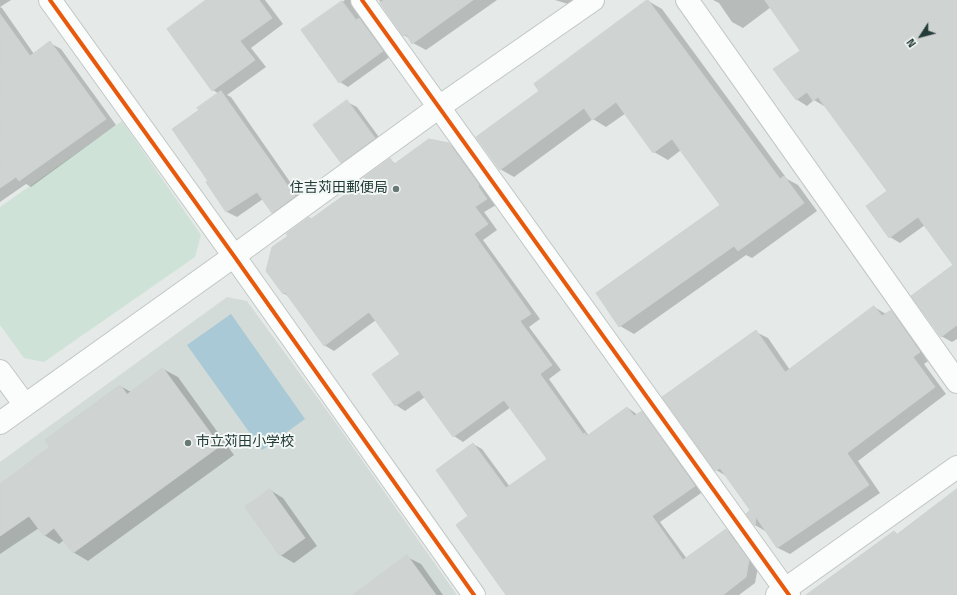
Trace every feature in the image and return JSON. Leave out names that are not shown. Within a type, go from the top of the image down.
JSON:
[{"type":"street","points":[[50,0],[234,256],[474,595]]},
{"type":"street","points":[[362,0],[783,593],[957,467]]},
{"type":"street","points":[[0,423],[439,108],[593,0]]},
{"type":"street","points":[[687,0],[957,382]]},
{"type":"street","points":[[0,371],[25,405]]},
{"type":"shaded area","name":"市立苅田小学校","points":[[227,297],[247,301],[336,423],[457,595],[0,595],[0,462]]},
{"type":"green space","points":[[122,121],[201,235],[195,257],[44,362],[24,358],[0,325],[0,207]]},
{"type":"water","points":[[231,314],[305,419],[262,450],[187,345]]},
{"type":"building","points":[[206,0],[259,0],[272,18],[240,41],[255,60],[212,91],[167,29]]},
{"type":"building","points":[[384,0],[473,0],[412,44],[406,34],[403,36],[380,3]]},
{"type":"building","points":[[647,0],[780,179],[784,176],[804,203],[738,251],[734,246],[619,327],[596,293],[720,205],[672,139],[653,153],[616,102],[592,120],[584,108],[500,170],[476,137],[539,91],[534,84]]},
{"type":"building","points":[[765,0],[957,0],[957,325],[941,337],[911,296],[953,265],[918,217],[889,238],[866,206],[887,191],[818,97],[813,101],[807,92],[796,100],[773,69],[800,51]]},
{"type":"building","points":[[342,1],[356,20],[359,18],[383,51],[339,83],[301,30]]},
{"type":"building","points":[[0,14],[30,56],[50,41],[106,119],[19,181],[16,177],[0,188]]},
{"type":"building","points":[[221,91],[295,196],[272,213],[257,192],[226,212],[206,182],[208,181],[172,129],[199,110],[197,108]]},
{"type":"building","points":[[347,100],[375,138],[341,163],[313,125]]},
{"type":"building","points":[[429,139],[449,143],[479,185],[478,186],[487,199],[475,207],[488,224],[474,234],[531,314],[520,321],[552,365],[540,374],[583,434],[585,433],[587,436],[627,407],[634,416],[642,411],[695,486],[652,516],[683,560],[726,529],[749,560],[746,577],[723,595],[506,595],[456,525],[468,516],[436,470],[473,443],[506,488],[547,459],[504,400],[453,437],[419,390],[395,406],[372,374],[400,354],[369,312],[324,346],[285,292],[283,294],[266,271],[272,247],[288,236],[286,234],[309,217],[311,219],[357,186],[356,183],[390,158],[394,164]]},
{"type":"building","points":[[874,306],[882,316],[891,310],[920,352],[913,357],[935,387],[847,453],[869,485],[777,548],[756,517],[755,526],[746,514],[750,510],[720,468],[715,471],[662,397],[756,330],[785,372]]},
{"type":"building","points":[[163,368],[220,446],[73,553],[54,528],[44,536],[29,516],[0,536],[0,484],[50,447],[45,440],[120,385],[127,394]]},
{"type":"building","points":[[270,489],[305,538],[280,556],[245,507]]},
{"type":"building","points":[[957,489],[957,595],[806,595],[894,531],[897,534]]},
{"type":"building","points":[[407,555],[436,595],[353,595]]},
{"type":"cycle path","points":[[50,0],[234,256],[474,595]]},
{"type":"cycle path","points":[[362,0],[789,595]]},
{"type":"place","name":"住吉苅田郵便局","points":[[396,189]]},
{"type":"place","name":"市立苅田小学校","points":[[188,443]]}]
